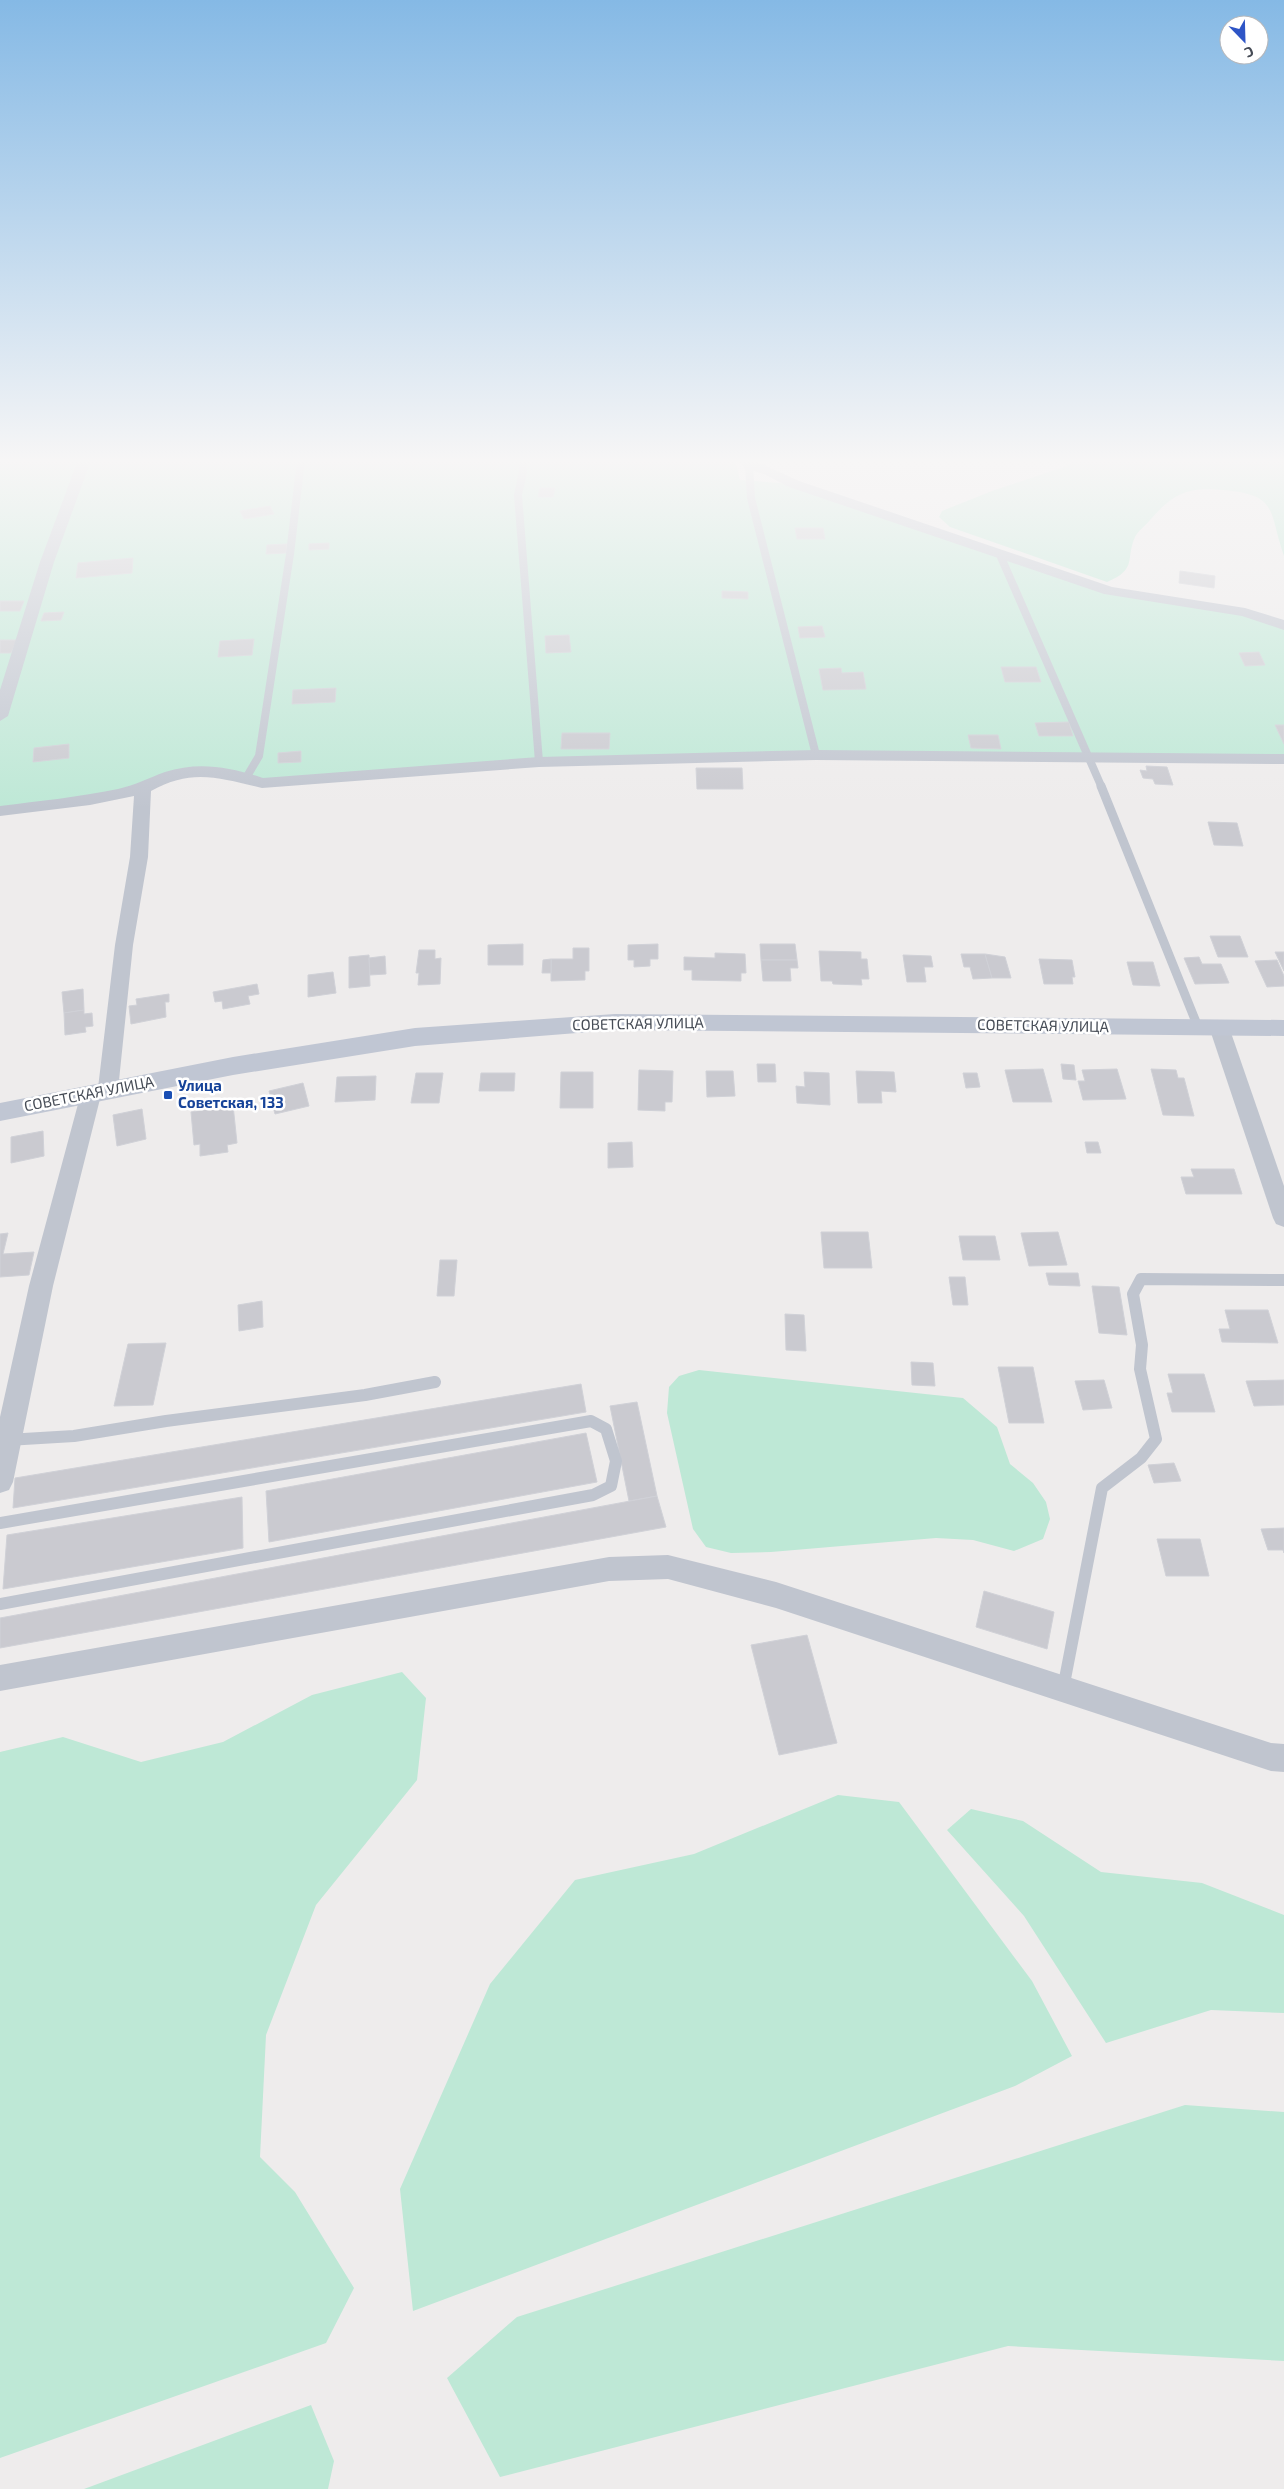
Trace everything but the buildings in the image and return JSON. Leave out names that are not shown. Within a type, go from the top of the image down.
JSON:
[{"type":"street","points":[[0,716],[43,576]]},
{"type":"street","points":[[1064,576],[1109,591],[1245,612],[1284,624]]},
{"type":"street","points":[[0,811],[90,800],[143,789],[161,777],[185,771],[217,772],[246,778],[262,784],[539,762],[816,756],[1284,759]]},
{"type":"street","points":[[0,1482],[7,1440],[62,1202],[100,1091],[139,857],[143,789]]},
{"type":"street","name":"СОВЕТСКАЯ УЛИЦА","points":[[0,1112],[233,1066],[415,1037],[615,1022],[1284,1028]]},
{"type":"street","points":[[1209,1027],[1284,1218]]},
{"type":"street","points":[[0,1678],[609,1569],[668,1567],[776,1595],[1272,1757],[1284,1758]]},
{"type":"lane","points":[[246,778],[259,756],[287,576]]},
{"type":"lane","points":[[524,576],[539,762]]},
{"type":"lane","points":[[771,576],[816,756]]},
{"type":"lane","points":[[1009,576],[1209,1027]]},
{"type":"lane","points":[[1063,1689],[1102,1488],[1141,1458],[1156,1440],[1140,1369],[1142,1345],[1133,1294],[1141,1279],[1284,1280]]},
{"type":"lane","points":[[7,1440],[74,1436],[365,1395],[412,1384],[435,1382]]},
{"type":"lane","points":[[0,1523],[591,1420],[606,1429],[616,1461],[611,1486],[593,1495],[0,1604]]},
{"type":"green space","points":[[0,576],[1065,576],[1109,591],[1245,612],[1284,625],[1284,759],[816,755],[539,762],[262,783],[185,771],[143,789],[0,811]]},
{"type":"green space","points":[[1090,576],[1118,576],[1107,582]]},
{"type":"green space","points":[[699,1370],[963,1398],[997,1427],[1010,1464],[1033,1483],[1046,1502],[1050,1519],[1043,1539],[1014,1551],[973,1540],[936,1538],[771,1552],[731,1553],[706,1547],[693,1529],[667,1413],[669,1387],[679,1376]]},
{"type":"green space","points":[[402,1672],[426,1698],[417,1780],[316,1905],[266,2035],[260,2157],[295,2192],[354,2288],[326,2343],[0,2458],[0,1752],[63,1737],[141,1762],[223,1742],[312,1695]]},
{"type":"green space","points":[[838,1795],[899,1802],[1032,1981],[1072,2056],[1015,2086],[413,2311],[400,2189],[490,1984],[575,1880],[694,1854]]},
{"type":"green space","points":[[971,1809],[1023,1821],[1101,1872],[1202,1883],[1284,1915],[1284,2013],[1211,2010],[1106,2043],[1024,1916],[947,1830]]},
{"type":"green space","points":[[1185,2105],[1284,2112],[1284,2361],[1008,2346],[500,2477],[447,2378],[517,2317]]},
{"type":"green space","points":[[311,2405],[334,2461],[328,2489],[84,2489]]},
{"type":"place","name":"Улица Советская, 133","points":[[168,1095]]}]
